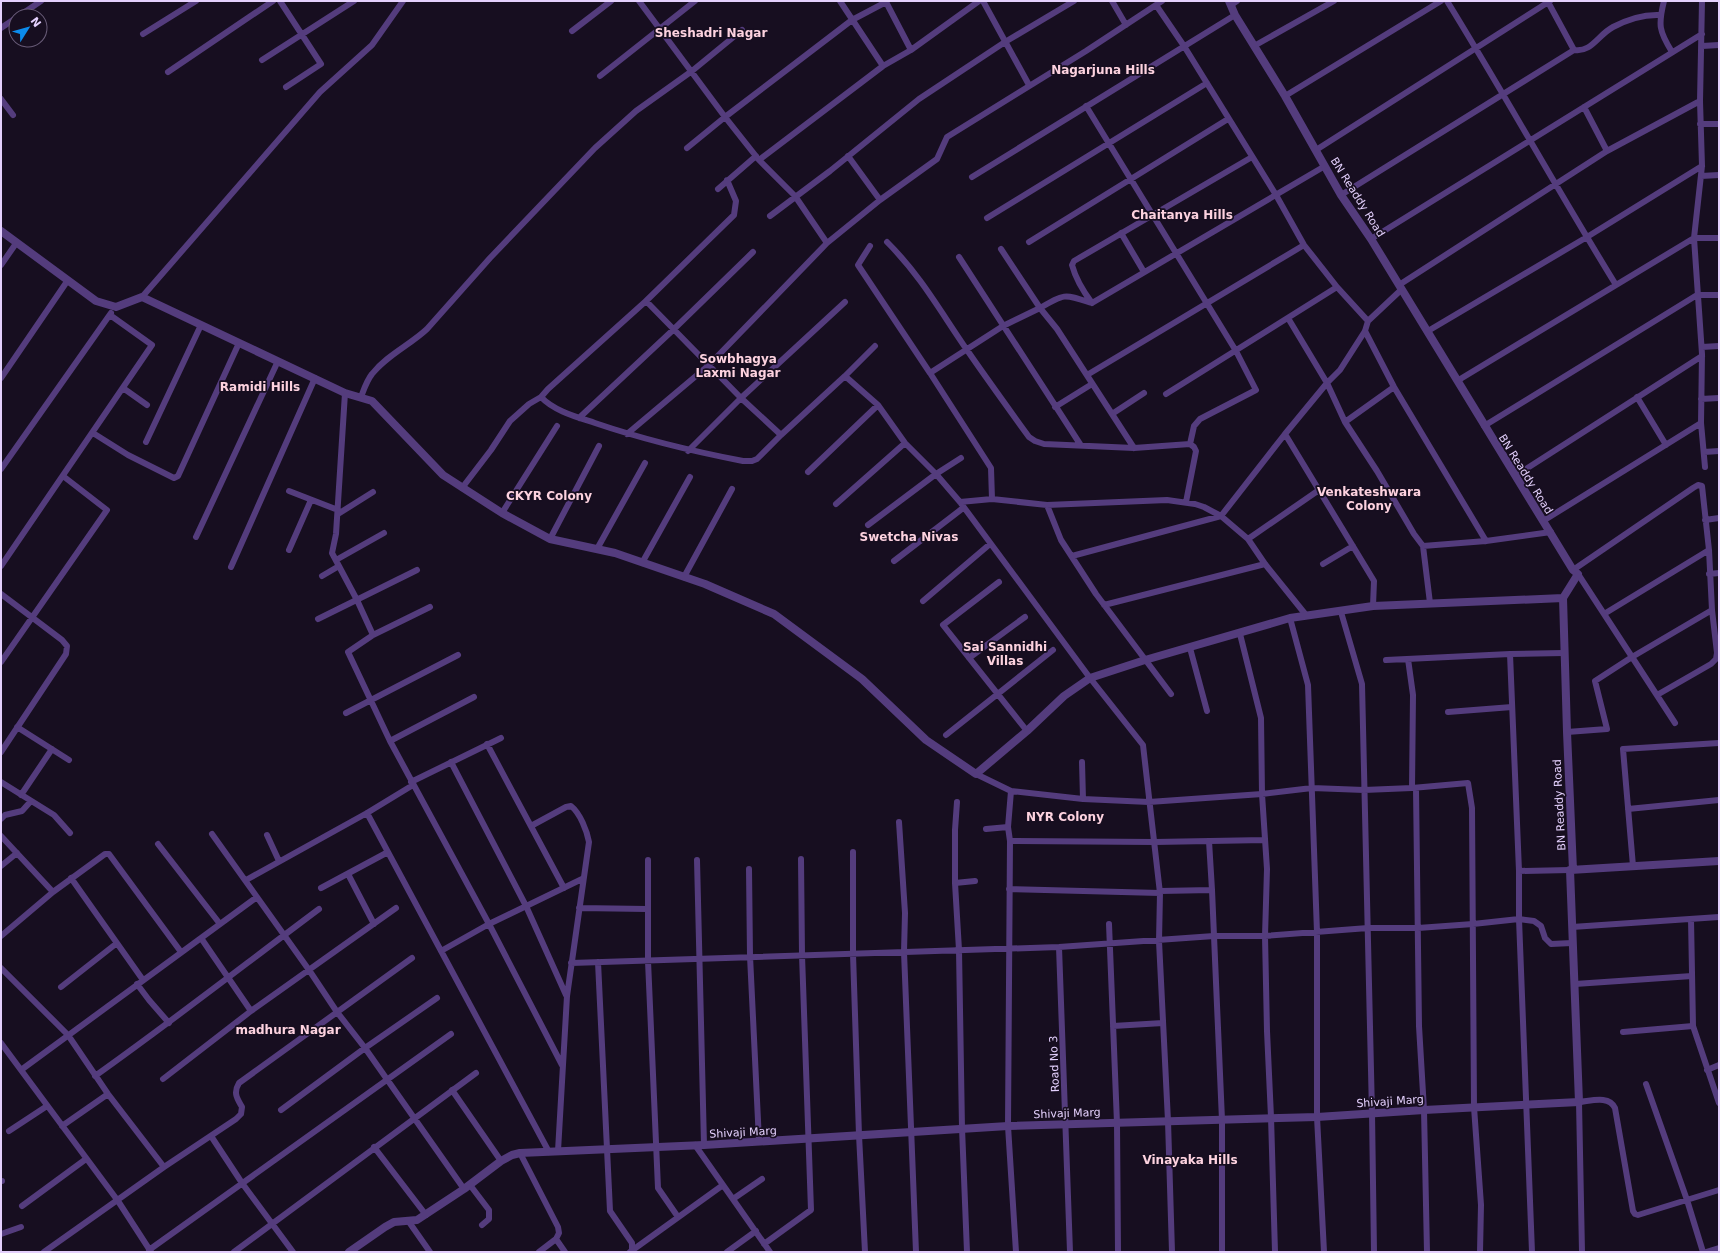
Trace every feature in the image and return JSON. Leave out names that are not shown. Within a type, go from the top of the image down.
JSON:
[{"type":"street","points":[[31,8],[42,1]]},
{"type":"street","points":[[143,34],[196,1]]},
{"type":"street","points":[[168,72],[273,1]]},
{"type":"street","points":[[280,1],[321,64],[286,87]]},
{"type":"street","points":[[262,60],[354,1]]},
{"type":"street","points":[[572,31],[611,1]]},
{"type":"street","points":[[639,1],[692,71],[724,117],[757,158],[795,196],[827,243]]},
{"type":"street","points":[[600,76],[695,1]]},
{"type":"street","points":[[840,1],[883,66]]},
{"type":"street","points":[[687,148],[724,117],[852,20],[887,1],[911,50]]},
{"type":"street","points":[[718,189],[727,180],[883,66],[911,50],[979,1]]},
{"type":"street","points":[[983,1],[1029,85]]},
{"type":"street","points":[[770,216],[848,156],[918,99],[1005,42],[1074,1]]},
{"type":"street","points":[[1112,1],[1126,25]]},
{"type":"street","points":[[627,434],[709,365],[827,243],[880,200],[937,159],[947,137],[1162,1]]},
{"type":"street","points":[[1254,46],[1334,1]]},
{"type":"street","points":[[1285,96],[1441,1]]},
{"type":"street","points":[[1447,1],[1616,285]]},
{"type":"street","points":[[1664,1],[1660,30],[1662,37],[1672,52]]},
{"type":"street","points":[[1702,1],[1700,101],[1702,166],[1694,238],[1702,347],[1701,423],[1705,467]]},
{"type":"street","points":[[1,469],[116,307],[142,297],[320,92],[372,45],[401,2]]},
{"type":"street","name":"BN Readdy Road","points":[[1232,2],[1235,15],[1285,96],[1341,195],[1371,239],[1428,331],[1484,426],[1575,572]]},
{"type":"street","points":[[1316,150],[1549,2],[1574,50]]},
{"type":"street","points":[[1156,5],[1184,46],[1276,195],[1304,246],[1337,287],[1368,321]]},
{"type":"street","points":[[972,177],[1235,15]]},
{"type":"street","points":[[1341,195],[1574,50],[1580,51],[1588,49],[1598,38],[1612,28],[1643,15],[1661,15]]},
{"type":"street","points":[[361,397],[372,373],[407,344],[420,337],[428,330],[490,258],[596,148],[636,111],[692,71],[742,30]]},
{"type":"street","points":[[1371,239],[1702,34]]},
{"type":"street","points":[[1702,46],[1719,45]]},
{"type":"street","points":[[987,218],[1206,83]]},
{"type":"street","points":[[1,99],[13,115]]},
{"type":"street","points":[[1072,556],[1221,516],[1285,434],[1327,383],[1340,370],[1365,331],[1368,321],[1401,288],[1606,151],[1700,101]]},
{"type":"street","points":[[1086,106],[1236,351],[1256,390],[1200,419],[1194,426],[1190,444]]},
{"type":"street","points":[[1584,107],[1606,151]]},
{"type":"street","points":[[1029,242],[1228,119]]},
{"type":"street","points":[[1700,124],[1719,124]]},
{"type":"street","points":[[848,156],[880,200]]},
{"type":"street","points":[[1092,303],[1081,289],[1075,276],[1072,265],[1079,257],[1154,216],[1252,157]]},
{"type":"street","points":[[930,374],[1003,326],[1060,297],[1066,296],[1092,303],[1325,166]]},
{"type":"street","points":[[1428,331],[1587,237],[1702,166]]},
{"type":"street","points":[[1701,176],[1719,175]]},
{"type":"street","points":[[462,488],[491,450],[510,421],[529,404],[541,397],[548,389],[646,302],[734,216],[736,201],[727,180]]},
{"type":"street","points":[[1,230],[96,301],[116,307]]},
{"type":"street","points":[[1121,233],[1144,272]]},
{"type":"street","points":[[1457,381],[1694,238],[1719,238]]},
{"type":"street","points":[[1,265],[17,242]]},
{"type":"street","points":[[887,242],[906,260],[920,279],[966,350],[1029,437],[1044,444],[1080,444],[1134,448],[1190,444],[1196,451],[1186,502]]},
{"type":"street","points":[[870,246],[858,265],[991,468],[992,499]]},
{"type":"street","points":[[1087,376],[1206,303],[1304,246]]},
{"type":"street","points":[[1001,249],[1040,308],[1057,329],[1134,448]]},
{"type":"street","points":[[578,418],[673,330],[753,252]]},
{"type":"street","points":[[959,257],[1080,444]]},
{"type":"street","points":[[1,378],[68,280]]},
{"type":"street","points":[[1166,394],[1337,287]]},
{"type":"street","points":[[1484,426],[1698,295],[1719,295]]},
{"type":"street","points":[[142,297],[345,393],[372,401],[443,475],[502,513],[550,539],[614,553],[642,562],[684,577],[774,614],[862,679],[926,740],[976,774],[1011,791],[1083,799],[1149,802],[1262,794],[1312,788],[1364,790],[1414,788],[1468,783],[1472,808],[1474,1108],[1481,1206],[1480,1252]]},
{"type":"street","points":[[646,302],[740,398],[781,435]]},
{"type":"street","points":[[688,451],[740,398],[845,302]]},
{"type":"street","points":[[1,566],[152,345],[110,315]]},
{"type":"street","points":[[1288,318],[1327,383],[1345,422],[1377,471],[1414,534],[1423,546],[1430,603]]},
{"type":"street","points":[[146,442],[201,325]]},
{"type":"street","points":[[1365,331],[1394,387],[1486,541]]},
{"type":"street","points":[[93,433],[128,455],[174,478],[178,476],[239,343]]},
{"type":"street","points":[[541,397],[548,404],[578,418],[627,434],[688,451],[752,461],[757,459],[875,346]]},
{"type":"street","points":[[1702,347],[1719,346]]},
{"type":"street","points":[[1515,476],[1702,356]]},
{"type":"street","points":[[196,537],[278,361]]},
{"type":"street","points":[[844,376],[878,405],[904,443],[936,474],[960,502],[1090,678],[1143,745],[1160,892],[1159,941],[1168,1121],[1172,1252]]},
{"type":"street","points":[[231,567],[315,378]]},
{"type":"street","points":[[1055,407],[1092,384]]},
{"type":"street","points":[[1345,422],[1394,387]]},
{"type":"street","points":[[123,388],[147,405]]},
{"type":"street","points":[[345,393],[338,512],[336,534],[332,553],[357,600],[372,635]]},
{"type":"street","points":[[1112,414],[1144,393]]},
{"type":"street","points":[[1637,398],[1666,445]]},
{"type":"street","points":[[1701,399],[1719,398]]},
{"type":"street","points":[[808,472],[878,405]]},
{"type":"street","points":[[1543,521],[1701,423]]},
{"type":"street","points":[[502,513],[557,426]]},
{"type":"street","points":[[1285,434],[1374,581],[1373,606]]},
{"type":"street","points":[[836,504],[904,443]]},
{"type":"street","points":[[550,539],[599,446]]},
{"type":"street","points":[[1704,452],[1719,451]]},
{"type":"street","points":[[868,525],[936,474],[961,458]]},
{"type":"street","points":[[596,549],[645,463]]},
{"type":"street","points":[[1,662],[107,510],[63,476]]},
{"type":"street","points":[[642,562],[690,477]]},
{"type":"street","points":[[976,774],[1028,730],[1064,696],[1090,678],[1145,660],[1240,634],[1290,618],[1306,615],[1341,612],[1373,606],[1563,598],[1575,572],[1698,485],[1702,486],[1704,489],[1712,610],[1718,653],[1716,659],[1711,664],[1657,695]]},
{"type":"street","points":[[684,577],[732,489]]},
{"type":"street","points":[[1248,539],[1319,490]]},
{"type":"street","points":[[288,491],[338,512]]},
{"type":"street","points":[[338,512],[373,492]]},
{"type":"street","points":[[960,502],[992,499],[1048,505],[1167,500],[1186,502],[1204,507],[1221,516],[1248,539],[1265,564],[1306,615]]},
{"type":"street","points":[[289,550],[311,500]]},
{"type":"street","points":[[1048,505],[1061,540],[1104,605],[1171,694]]},
{"type":"street","points":[[894,561],[963,508]]},
{"type":"street","points":[[1705,520],[1719,518]]},
{"type":"street","points":[[1423,546],[1486,541],[1551,532]]},
{"type":"street","points":[[322,576],[337,563],[384,533]]},
{"type":"street","points":[[923,601],[990,544]]},
{"type":"street","points":[[1323,564],[1353,546]]},
{"type":"street","points":[[1604,614],[1709,550]]},
{"type":"street","points":[[1104,605],[1265,564]]},
{"type":"street","points":[[318,619],[417,570]]},
{"type":"street","points":[[1575,572],[1675,723]]},
{"type":"street","points":[[1709,574],[1719,573]]},
{"type":"street","points":[[999,582],[943,625],[1028,730]]},
{"type":"street","points":[[1,594],[62,640],[67,646],[66,654],[1,752]]},
{"type":"street","name":"BN Readdy Road","points":[[1563,598],[1571,870]]},
{"type":"street","points":[[430,607],[372,635],[348,652],[390,742],[489,924],[562,1065]]},
{"type":"street","points":[[1567,732],[1606,729],[1595,681],[1632,657],[1712,610]]},
{"type":"street","points":[[1341,612],[1362,684],[1374,1252]]},
{"type":"street","points":[[969,658],[1025,617]]},
{"type":"street","points":[[1290,618],[1308,685],[1317,932],[1317,1117],[1324,1252]]},
{"type":"street","points":[[1240,634],[1261,718],[1262,794],[1267,869],[1265,936],[1267,1031],[1272,1117],[1275,1252]]},
{"type":"street","points":[[1190,648],[1207,711]]},
{"type":"street","points":[[946,735],[1053,650]]},
{"type":"street","points":[[1386,660],[1564,653]]},
{"type":"street","points":[[1510,654],[1532,1252]]},
{"type":"street","points":[[346,713],[458,655]]},
{"type":"street","points":[[1408,659],[1413,695],[1419,1026],[1424,1110],[1427,1252]]},
{"type":"street","points":[[390,742],[474,697]]},
{"type":"street","points":[[1448,712],[1512,707]]},
{"type":"street","points":[[18,728],[69,760]]},
{"type":"street","points":[[246,880],[367,813],[412,784],[451,762],[500,738]]},
{"type":"street","points":[[1633,866],[1623,749],[1719,743]]},
{"type":"street","points":[[487,744],[564,888]]},
{"type":"street","points":[[21,795],[52,749]]},
{"type":"street","points":[[451,762],[526,906],[567,996]]},
{"type":"street","points":[[1082,762],[1083,799]]},
{"type":"street","points":[[1,782],[54,815],[70,833]]},
{"type":"street","points":[[1011,791],[1008,827],[1010,841],[1008,1126],[1016,1252]]},
{"type":"street","points":[[1628,810],[1719,800]]},
{"type":"street","points":[[1,819],[5,815],[22,811],[31,801]]},
{"type":"street","points":[[957,802],[955,830],[955,883],[959,950],[962,1128],[967,1252]]},
{"type":"street","points":[[530,826],[566,807],[571,806],[575,809],[588,836],[589,842],[582,879],[567,996],[554,1151]]},
{"type":"street","points":[[367,813],[441,951],[554,1151]]},
{"type":"street","points":[[899,822],[905,913],[904,952],[916,1252]]},
{"type":"street","points":[[986,829],[1008,827]]},
{"type":"street","points":[[212,834],[246,880],[337,1012],[365,1048],[414,1118],[467,1187],[489,1210],[489,1219],[482,1225]]},
{"type":"street","points":[[267,835],[279,861]]},
{"type":"street","points":[[1,836],[54,892]]},
{"type":"street","points":[[1010,841],[1155,842],[1265,840]]},
{"type":"street","points":[[1209,841],[1222,1120],[1222,1252]]},
{"type":"street","points":[[158,844],[220,924]]},
{"type":"street","points":[[1,866],[17,852]]},
{"type":"street","points":[[321,888],[388,852]]},
{"type":"street","points":[[853,852],[853,954],[859,1135],[865,1252]]},
{"type":"street","points":[[1,936],[71,878],[105,854],[109,854],[181,952]]},
{"type":"street","points":[[764,1244],[811,1210],[810,1139],[802,955],[801,859]]},
{"type":"street","points":[[648,860],[648,961],[658,1188],[678,1217]]},
{"type":"street","points":[[697,860],[704,1145]]},
{"type":"street","points":[[1519,871],[1571,870],[1719,861]]},
{"type":"street","points":[[749,869],[750,956],[759,1141]]},
{"type":"street","points":[[1571,870],[1572,943],[1579,1102],[1582,1252]]},
{"type":"street","points":[[348,874],[374,924]]},
{"type":"street","points":[[71,878],[143,980]]},
{"type":"street","points":[[441,951],[489,924],[582,879]]},
{"type":"street","points":[[955,883],[975,881]]},
{"type":"street","points":[[1009,889],[1160,892],[1212,890]]},
{"type":"street","points":[[20,1070],[257,897]]},
{"type":"street","points":[[163,1079],[251,1011],[396,908]]},
{"type":"street","points":[[579,908],[647,909]]},
{"type":"street","points":[[95,1076],[169,1023],[319,909]]},
{"type":"street","points":[[1572,927],[1719,917]]},
{"type":"street","points":[[571,963],[750,956],[1009,949],[1159,941],[1214,936],[1265,936],[1368,928],[1418,928],[1519,919],[1534,921],[1541,926],[1545,938],[1552,944],[1572,943]]},
{"type":"street","points":[[1691,919],[1693,1026],[1719,1104]]},
{"type":"street","points":[[1109,924],[1117,1123],[1118,1252]]},
{"type":"street","points":[[200,938],[251,1011]]},
{"type":"street","points":[[61,987],[117,943]]},
{"type":"street","name":"Road No 3","points":[[1059,946],[1070,1252]]},
{"type":"street","points":[[44,1252],[164,1167],[236,1119],[241,1114],[242,1107],[236,1096],[235,1089],[239,1083],[412,958]]},
{"type":"street","points":[[598,962],[610,1211],[632,1243],[631,1252]]},
{"type":"street","points":[[1,968],[68,1035],[108,1094],[164,1167]]},
{"type":"street","points":[[1575,984],[1692,976]]},
{"type":"street","points":[[137,984],[169,1023]]},
{"type":"street","points":[[281,1110],[365,1048],[437,998]]},
{"type":"street","points":[[1113,1026],[1163,1023]]},
{"type":"street","points":[[1623,1032],[1693,1026]]},
{"type":"street","points":[[1,1042],[86,1160],[118,1201],[150,1251],[242,1183],[451,1034]]},
{"type":"street","points":[[1707,1070],[1719,1065]]},
{"type":"street","points":[[234,1252],[476,1073]]},
{"type":"street","points":[[1646,1084],[1705,1252],[1719,1248]]},
{"type":"street","points":[[452,1090],[502,1161]]},
{"type":"street","points":[[62,1126],[108,1094]]},
{"type":"street","points":[[1579,1102],[1608,1100],[1615,1108],[1633,1210],[1635,1214],[1638,1215],[1719,1190]]},
{"type":"street","name":"Shivaji Marg","points":[[350,1252],[394,1222],[409,1222],[426,1215],[502,1161],[512,1155],[520,1153],[704,1145],[962,1128],[1222,1120],[1272,1117],[1317,1117],[1579,1102]]},
{"type":"street","points":[[9,1131],[47,1106]]},
{"type":"street","points":[[211,1136],[242,1183],[293,1252]]},
{"type":"street","points":[[695,1145],[770,1252]]},
{"type":"street","points":[[374,1147],[426,1215]]},
{"type":"street","points":[[520,1153],[558,1227],[559,1233],[556,1239],[539,1252]]},
{"type":"street","points":[[22,1206],[86,1160]]},
{"type":"street","points":[[733,1199],[762,1179]]},
{"type":"street","points":[[631,1252],[723,1185]]},
{"type":"street","points":[[409,1222],[430,1252]]},
{"type":"street","points":[[1,1234],[21,1227]]},
{"type":"street","points":[[727,1252],[756,1231]]},
{"type":"street","points":[[556,1239],[566,1252]]},
{"type":"district","name":"Sheshadri Nagar","points":[[711,33]]},
{"type":"district","name":"Nagarjuna Hills","points":[[1103,70]]},
{"type":"district","name":"Chaitanya Hills","points":[[1182,215]]},
{"type":"district","name":"Sowbhagya Laxmi Nagar","points":[[738,366]]},
{"type":"district","name":"Ramidi Hills","points":[[260,387]]},
{"type":"district","name":"CKYR Colony","points":[[549,496]]},
{"type":"district","name":"Venkateshwara Colony","points":[[1369,499]]},
{"type":"district","name":"Swetcha Nivas","points":[[909,537]]},
{"type":"district","name":"Sai Sannidhi Villas","points":[[1005,654]]},
{"type":"district","name":"NYR Colony","points":[[1065,817]]},
{"type":"district","name":"madhura Nagar","points":[[288,1030]]},
{"type":"district","name":"Vinayaka Hills","points":[[1190,1160]]}]
